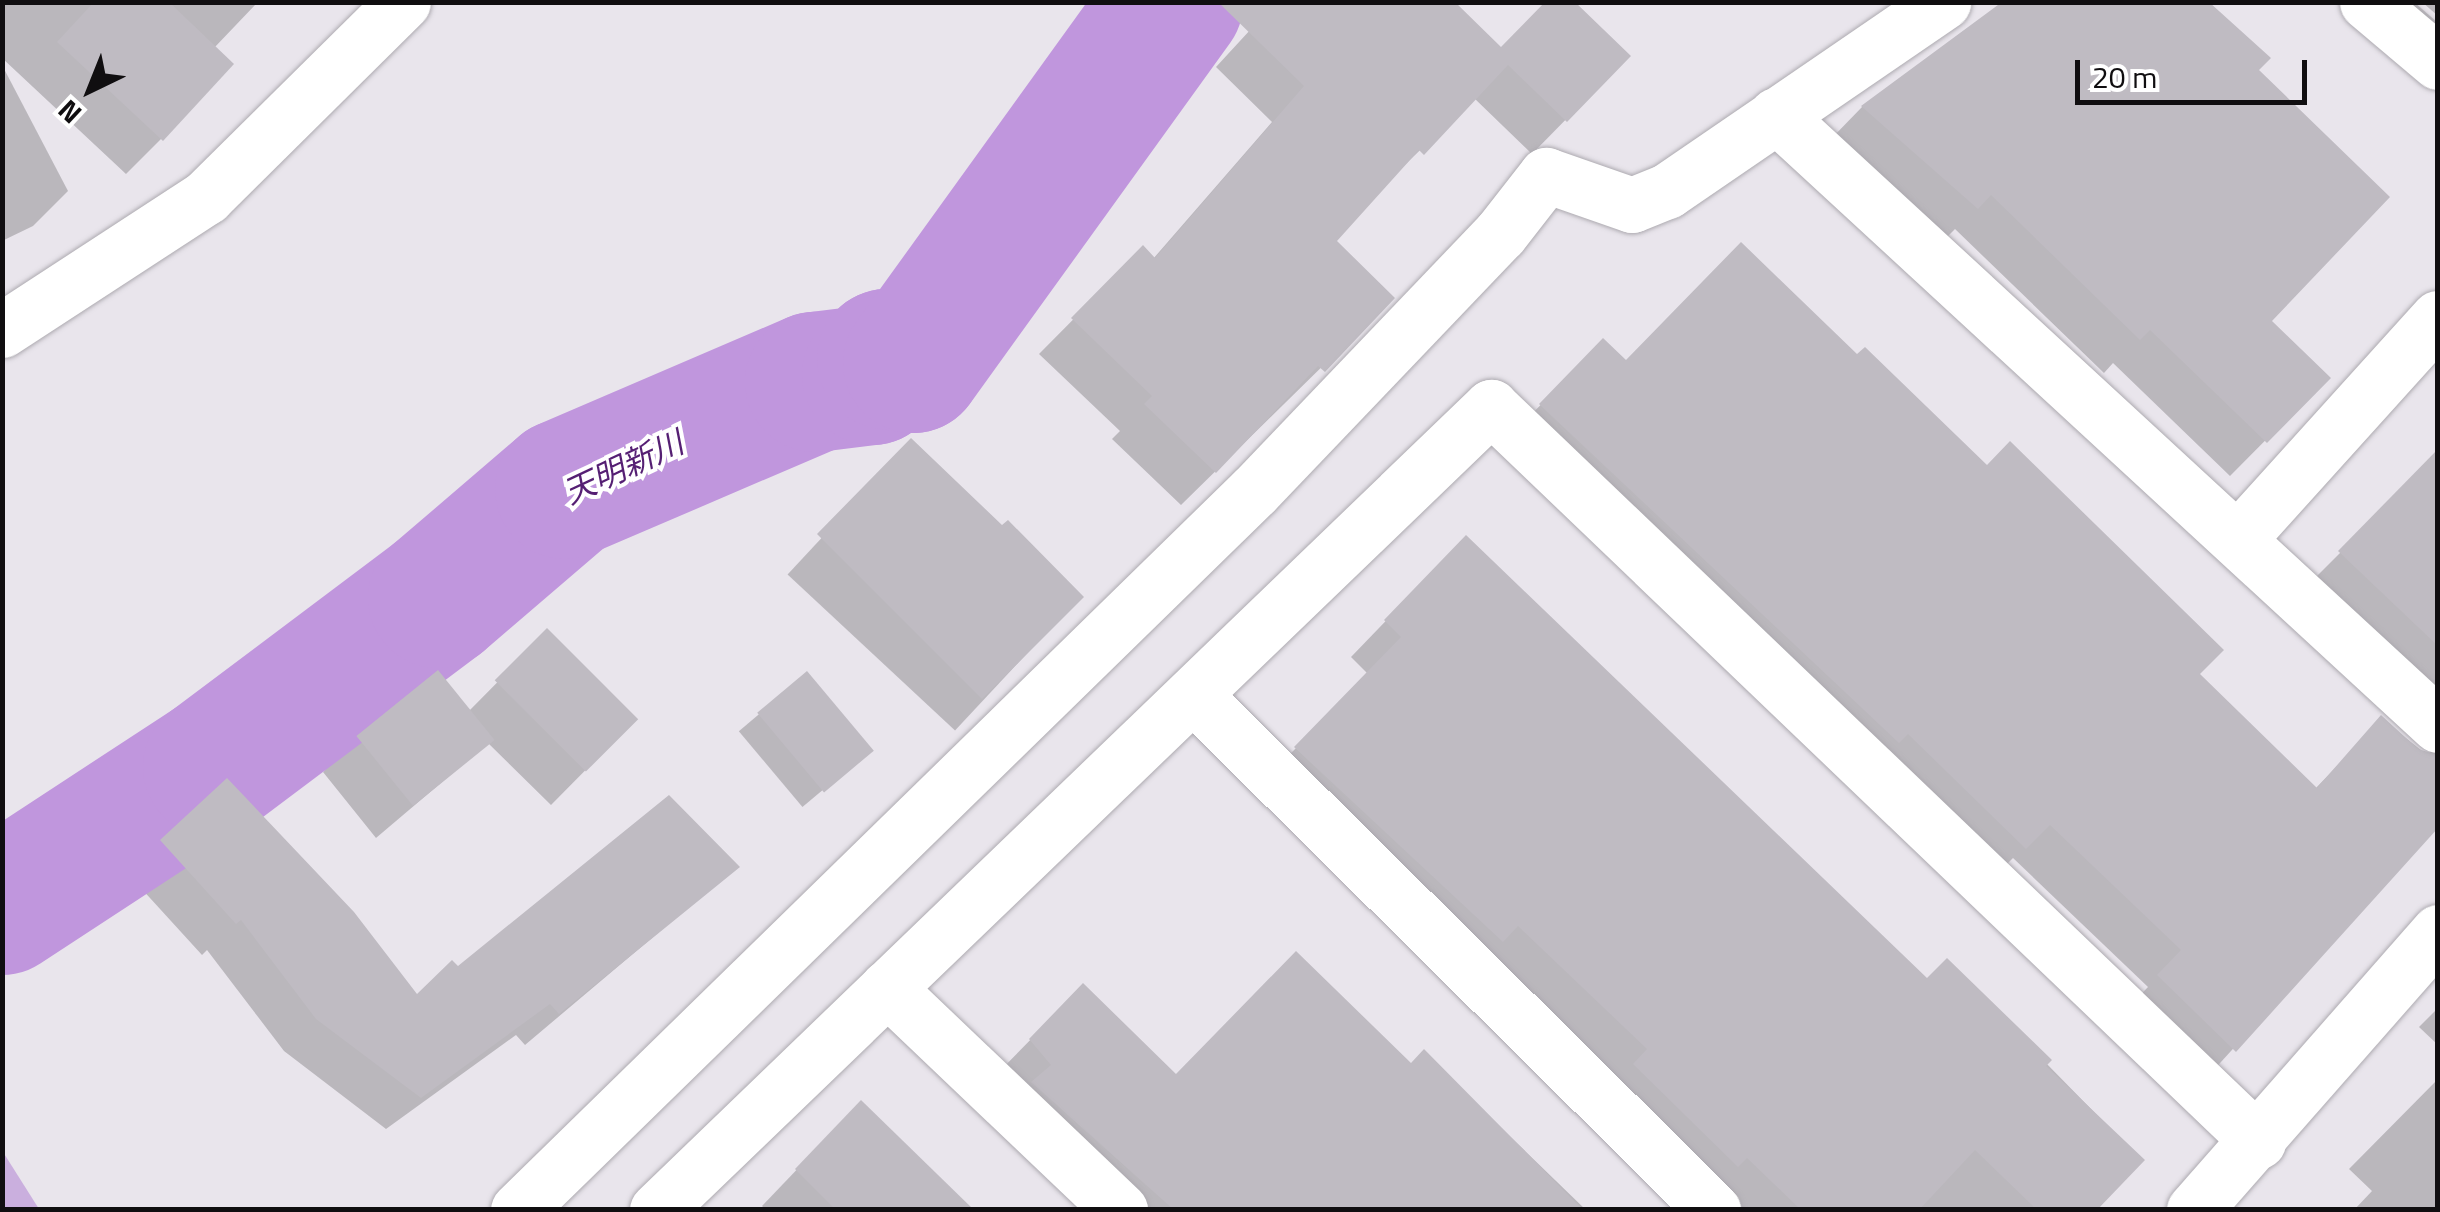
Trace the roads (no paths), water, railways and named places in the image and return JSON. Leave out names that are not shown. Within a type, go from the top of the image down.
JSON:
[{"type":"street","points":[[2,330],[206,197],[403,2]]},
{"type":"street","points":[[518,1210],[1255,490],[1500,234],[1546,175],[1632,205],[1668,191],[1943,2]]},
{"type":"street","points":[[2366,2],[2438,62]]},
{"type":"street","points":[[1776,115],[2438,725]]},
{"type":"street","points":[[2238,539],[2438,318]]},
{"type":"street","points":[[657,1210],[1491,407],[2258,1142]]},
{"type":"street","points":[[1192,695],[1713,1210]]},
{"type":"street","points":[[2194,1210],[2258,1142],[2438,932]]},
{"type":"street","points":[[887,988],[1120,1210]]},
{"type":"waterway","name":"天明新川","points":[[2,905],[213,767],[438,598],[565,489],[815,382],[872,375],[887,359],[913,363],[1173,2]]}]
